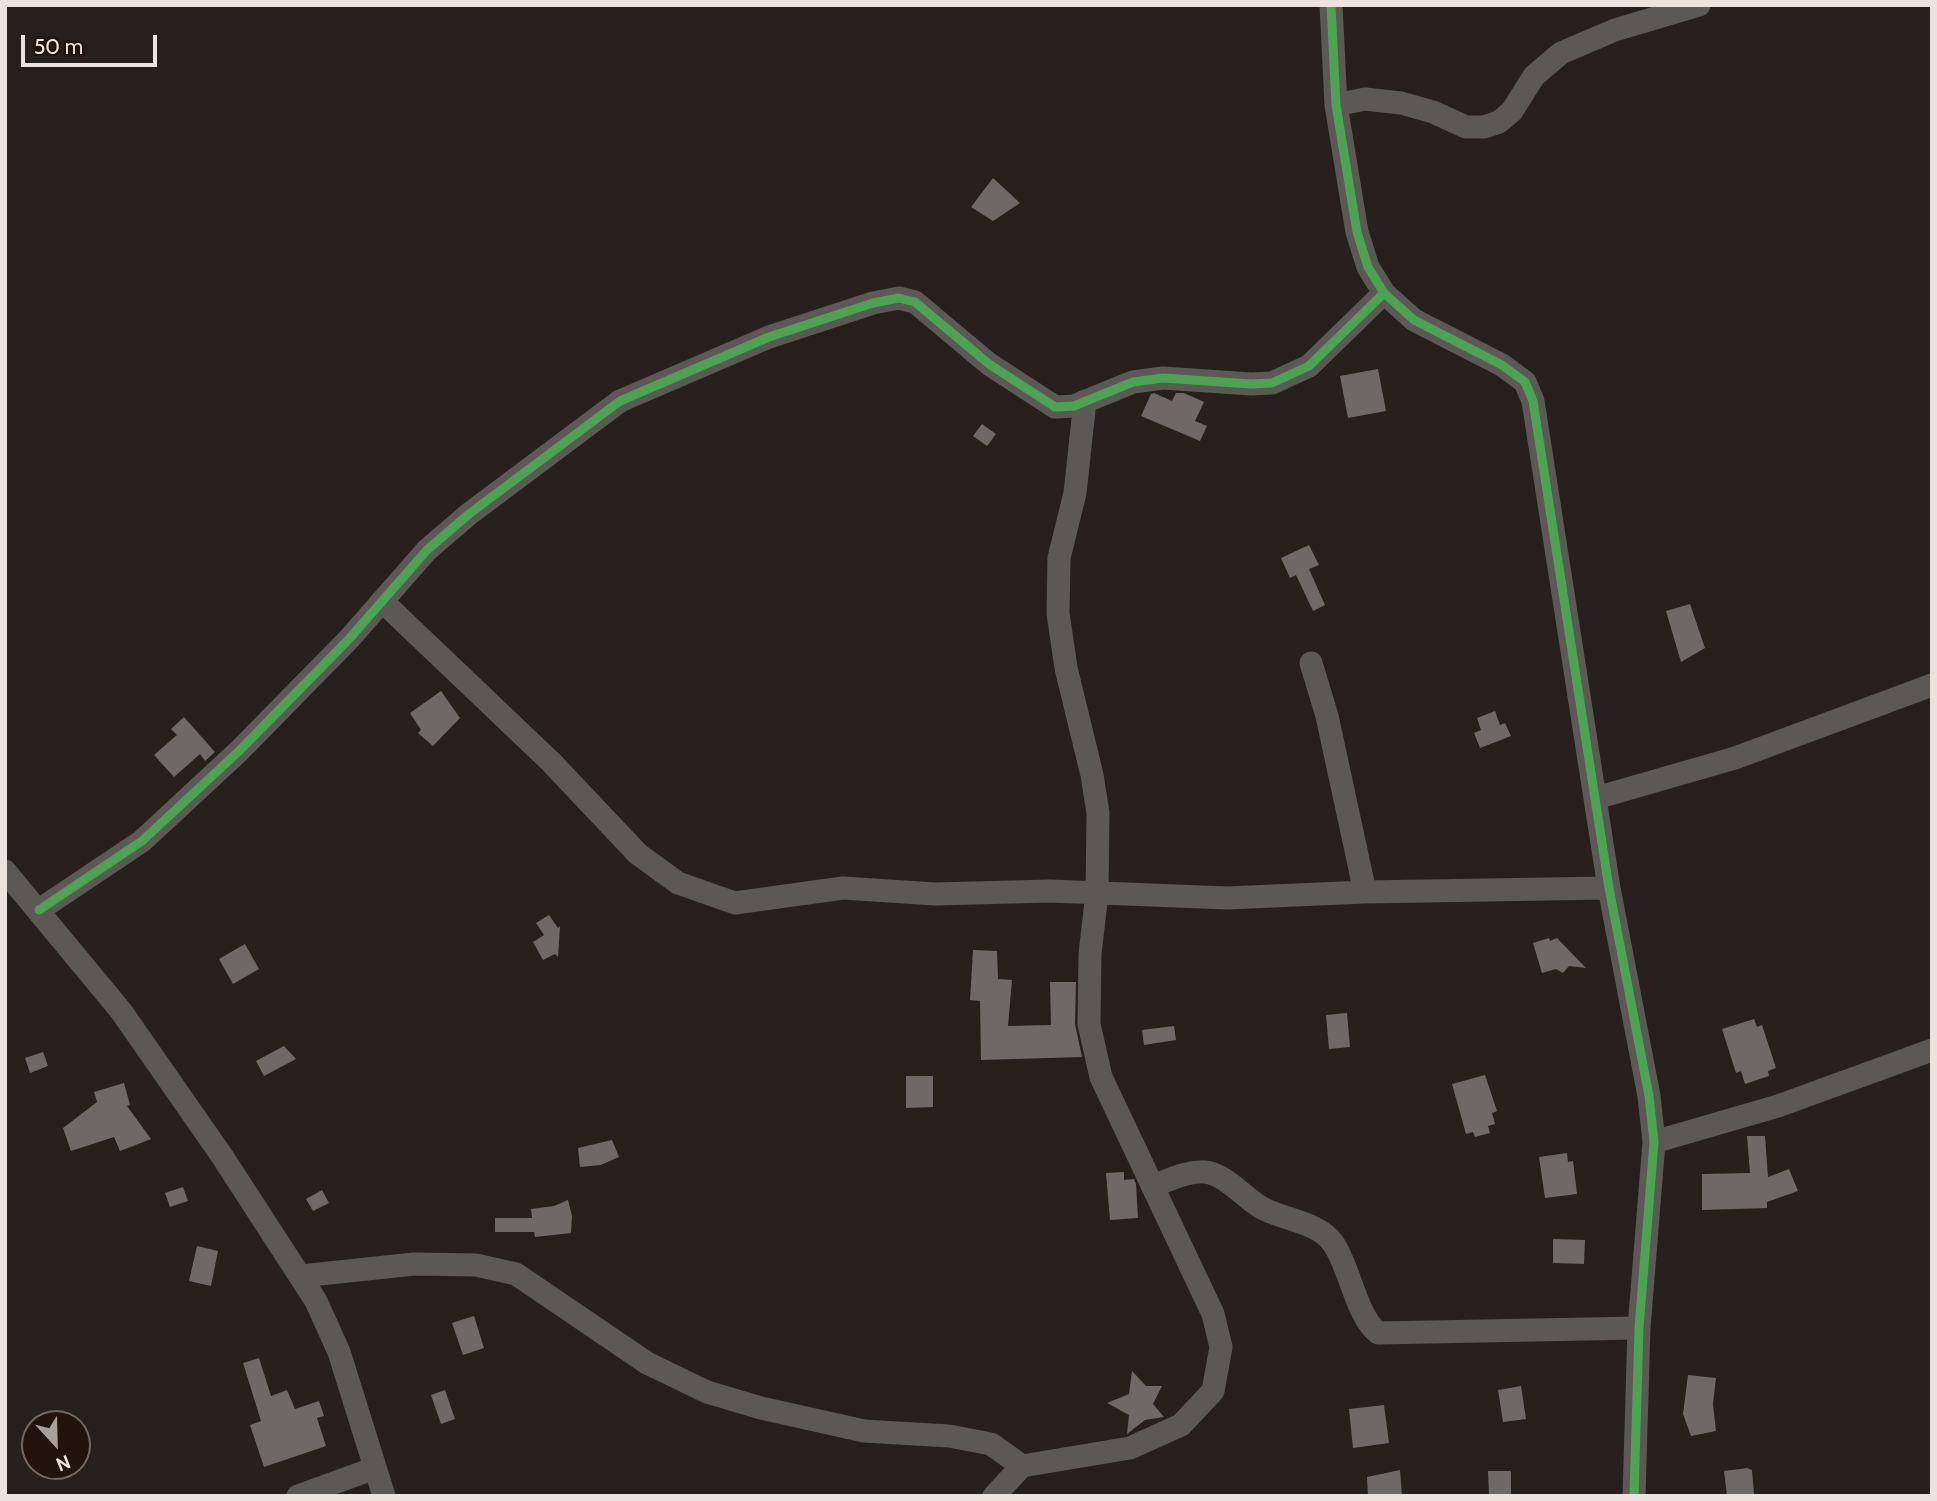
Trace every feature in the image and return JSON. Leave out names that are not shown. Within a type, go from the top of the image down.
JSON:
[{"type":"street","points":[[1331,5],[1336,105],[1357,232],[1368,267],[1384,293],[1414,320],[1502,365],[1525,382],[1541,440],[1609,888],[1649,1096],[1654,1142],[1639,1328],[1634,1496]]},
{"type":"street","points":[[1336,105],[1365,99],[1401,103],[1433,112],[1466,127],[1484,127],[1499,122],[1512,111],[1534,76],[1562,53],[1615,30],[1699,5]]},
{"type":"street","points":[[39,910],[142,841],[194,795],[349,639],[427,550],[469,514],[620,401],[769,337],[873,303],[899,298],[915,302],[989,364],[1055,407],[1074,406],[1133,382],[1163,378],[1251,384],[1288,378],[1309,366],[1384,293]]},
{"type":"street","points":[[993,1496],[1022,1466],[1130,1448],[1181,1425],[1213,1391],[1221,1347],[1213,1314],[1101,1077],[1089,1024],[1090,954],[1097,892],[1096,800],[1066,668],[1058,613],[1059,558],[1074,493],[1085,401]]},
{"type":"street","points":[[382,601],[551,762],[638,854],[678,883],[735,903],[843,888],[935,894],[1097,892],[1227,898],[1365,892],[1609,888]]},
{"type":"street","points":[[1311,663],[1328,716],[1365,892]]},
{"type":"street","points":[[1596,798],[1735,758],[1932,685]]},
{"type":"street","points":[[5,871],[121,1011],[301,1276],[316,1301],[339,1352],[383,1496]]},
{"type":"street","points":[[1654,1142],[1778,1106],[1932,1050]]},
{"type":"street","points":[[1153,1186],[1181,1175],[1206,1172],[1214,1174],[1252,1203],[1279,1217],[1314,1228],[1332,1241],[1368,1321],[1378,1333],[1639,1328]]},
{"type":"street","points":[[301,1276],[414,1264],[476,1265],[516,1274],[648,1363],[707,1392],[761,1408],[864,1431],[949,1436],[991,1444],[1022,1466]]},
{"type":"street","points":[[298,1496],[375,1468]]},
{"type":"building","points":[[993,178],[1020,203],[993,221],[971,207]]},
{"type":"building","points":[[1378,369],[1386,411],[1348,418],[1340,376]]},
{"type":"building","points":[[1176,393],[1184,393],[1204,402],[1195,421],[1207,426],[1200,441],[1141,416],[1151,394],[1172,401]]},
{"type":"building","points":[[982,424],[996,434],[987,446],[973,436]]},
{"type":"building","points":[[1309,545],[1319,565],[1309,569],[1325,605],[1313,611],[1296,575],[1290,578],[1281,558]]},
{"type":"building","points":[[1690,604],[1705,648],[1681,662],[1666,611]]},
{"type":"building","points":[[441,691],[460,718],[433,746],[418,733],[421,730],[410,713]]},
{"type":"building","points":[[1495,711],[1500,725],[1505,723],[1511,736],[1480,748],[1474,733],[1481,730],[1477,718]]},
{"type":"building","points":[[184,717],[215,752],[205,761],[200,754],[174,777],[154,755],[177,735],[171,729]]},
{"type":"building","points":[[549,915],[558,928],[560,926],[558,957],[555,954],[543,960],[533,942],[544,935],[536,923]]},
{"type":"building","points":[[1549,938],[1550,941],[1557,938],[1586,968],[1569,966],[1563,973],[1556,969],[1542,973],[1533,943]]},
{"type":"building","points":[[245,944],[259,969],[233,984],[219,959]]},
{"type":"building","points":[[973,950],[997,951],[998,979],[1012,980],[1008,1026],[1051,1025],[1050,982],[1076,982],[1075,1024],[1082,1057],[981,1060],[980,1001],[970,1000]]},
{"type":"building","points":[[1347,1013],[1350,1047],[1329,1049],[1326,1015]]},
{"type":"building","points":[[1754,1019],[1757,1027],[1762,1025],[1776,1068],[1768,1071],[1769,1076],[1745,1084],[1741,1071],[1736,1073],[1722,1029]]},
{"type":"building","points":[[1174,1026],[1176,1040],[1144,1045],[1142,1030]]},
{"type":"building","points":[[284,1046],[296,1059],[264,1076],[256,1061]]},
{"type":"building","points":[[43,1052],[48,1066],[30,1073],[25,1058]]},
{"type":"building","points":[[1485,1075],[1497,1111],[1492,1113],[1495,1124],[1488,1126],[1490,1133],[1475,1137],[1473,1132],[1466,1134],[1452,1084]]},
{"type":"building","points":[[906,1076],[933,1076],[933,1107],[906,1108]]},
{"type":"building","points":[[124,1083],[130,1105],[127,1106],[151,1139],[120,1151],[114,1137],[71,1151],[63,1128],[97,1102],[94,1092]]},
{"type":"building","points":[[1747,1136],[1765,1136],[1768,1177],[1789,1169],[1798,1191],[1767,1202],[1767,1208],[1702,1210],[1702,1174],[1750,1173]]},
{"type":"building","points":[[612,1140],[619,1157],[601,1165],[580,1167],[578,1148]]},
{"type":"building","points":[[1567,1153],[1568,1162],[1573,1161],[1577,1194],[1545,1198],[1539,1157]]},
{"type":"building","points":[[1124,1172],[1124,1180],[1134,1179],[1136,1184],[1138,1218],[1110,1220],[1106,1173]]},
{"type":"building","points":[[183,1187],[188,1201],[170,1207],[165,1193]]},
{"type":"building","points":[[322,1190],[329,1203],[313,1211],[306,1199]]},
{"type":"building","points":[[568,1200],[572,1216],[571,1233],[535,1237],[534,1232],[495,1232],[495,1218],[532,1218],[531,1209],[554,1206]]},
{"type":"building","points":[[1553,1239],[1585,1240],[1584,1264],[1553,1263]]},
{"type":"building","points":[[197,1246],[218,1251],[211,1286],[189,1281]]},
{"type":"building","points":[[474,1316],[484,1348],[463,1355],[452,1323]]},
{"type":"building","points":[[259,1358],[271,1396],[287,1390],[295,1409],[319,1401],[324,1416],[317,1418],[326,1446],[264,1467],[250,1425],[261,1421],[243,1363]]},
{"type":"building","points":[[1132,1371],[1146,1386],[1162,1386],[1153,1404],[1164,1417],[1145,1420],[1127,1434],[1129,1415],[1107,1403],[1129,1394]]},
{"type":"building","points":[[1688,1375],[1716,1378],[1713,1404],[1716,1431],[1691,1436],[1683,1414]]},
{"type":"building","points":[[1521,1386],[1526,1419],[1503,1422],[1498,1390]]},
{"type":"building","points":[[445,1390],[455,1419],[441,1424],[431,1395]]},
{"type":"building","points":[[1384,1405],[1389,1443],[1353,1448],[1349,1409]]},
{"type":"building","points":[[1747,1468],[1752,1470],[1754,1494],[1727,1496],[1724,1471]]},
{"type":"building","points":[[1400,1470],[1402,1496],[1368,1496],[1367,1477]]},
{"type":"building","points":[[1488,1471],[1511,1471],[1511,1496],[1489,1496]]},
{"type":"cycle path","points":[[1331,5],[1336,105],[1357,232],[1368,267],[1384,293],[1414,320],[1502,365],[1525,382],[1533,401],[1609,888],[1649,1096],[1654,1142],[1639,1328],[1634,1496]]},
{"type":"cycle path","points":[[39,910],[142,841],[239,751],[349,639],[427,550],[469,514],[620,401],[769,337],[873,303],[899,298],[915,302],[989,364],[1055,407],[1074,406],[1133,382],[1163,378],[1272,383],[1309,366],[1384,293]]}]
